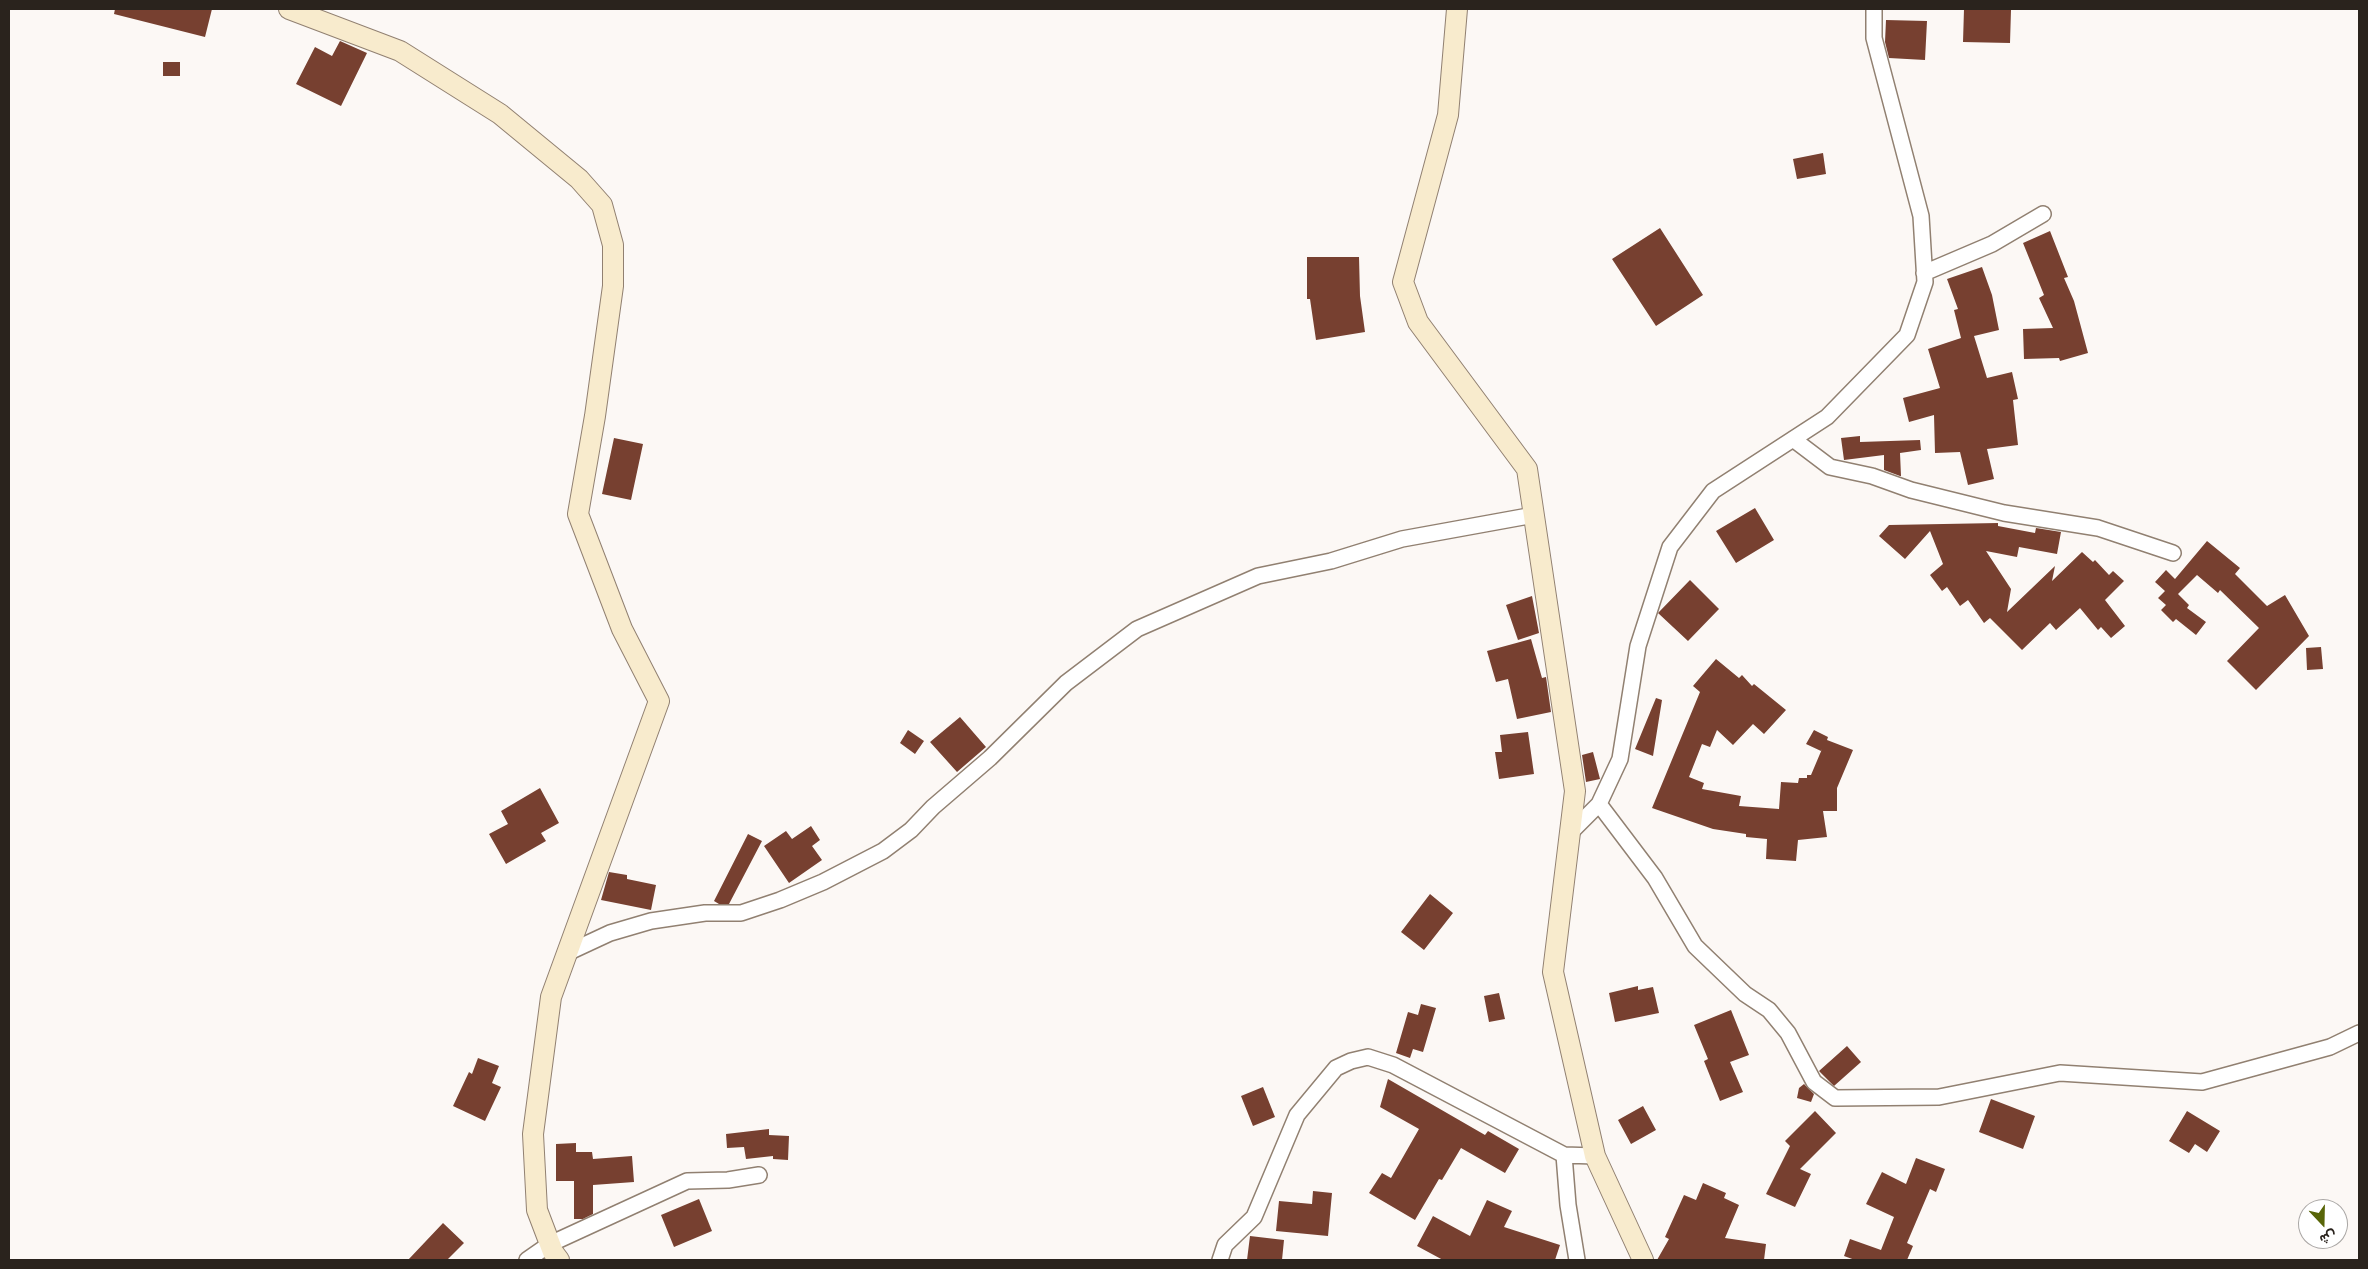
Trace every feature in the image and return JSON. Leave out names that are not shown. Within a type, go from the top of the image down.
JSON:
[{"type":"street","points":[[289,9],[400,51],[500,114],[579,178],[602,206],[614,245],[613,286],[595,416],[578,514],[622,628],[658,701],[551,997],[532,1134],[537,1210],[554,1252]]},
{"type":"street","points":[[1458,9],[1448,115],[1403,282],[1418,322],[1527,469],[1575,791],[1553,972],[1595,1156],[1643,1260]]},
{"type":"street","points":[[1570,832],[1598,804],[1620,759],[1638,646],[1670,547],[1713,492],[1827,417],[1907,334],[1925,282],[1921,216],[1874,38],[1874,9]]},
{"type":"street","points":[[1924,273],[1992,244],[2044,214]]},
{"type":"street","points":[[1793,439],[1830,467],[1872,476],[1911,490],[2004,513],[2098,528],[2173,553]]},
{"type":"street","points":[[567,953],[610,932],[651,921],[705,913],[741,913],[780,900],[823,882],[884,851],[911,830],[990,758],[1066,683],[1137,629],[1258,576],[1331,561],[1402,539],[1534,515]]},
{"type":"street","points":[[1598,804],[1656,878],[1695,946],[1745,994],[1770,1010],[1788,1033],[1814,1082],[1835,1098],[1939,1097],[2060,1073],[2202,1082],[2330,1047],[2359,1033]]},
{"type":"street","points":[[1220,1260],[1226,1245],[1254,1217],[1297,1115],[1336,1068],[1351,1061],[1368,1057],[1393,1064],[1564,1155],[1595,1156]]},
{"type":"street","points":[[1564,1155],[1568,1205],[1577,1260]]},
{"type":"street","points":[[527,1260],[554,1252],[687,1181],[728,1180],[760,1175]]},
{"type":"building","points":[[115,9],[212,9],[205,37],[114,14]]},
{"type":"building","points":[[1964,9],[2011,10],[2010,43],[1963,42]]},
{"type":"building","points":[[1886,20],[1927,21],[1925,60],[1889,58],[1885,42]]},
{"type":"building","points":[[340,41],[367,53],[341,106],[296,84],[315,47],[332,56]]},
{"type":"building","points":[[163,62],[180,62],[180,76],[163,76]]},
{"type":"building","points":[[1823,153],[1826,174],[1797,179],[1793,159]]},
{"type":"building","points":[[1660,228],[1703,295],[1656,326],[1612,259]]},
{"type":"building","points":[[2050,231],[2068,277],[2064,278],[2074,301],[2088,353],[2060,361],[2059,358],[2024,359],[2023,329],[2053,328],[2039,298],[2044,295],[2023,243]]},
{"type":"building","points":[[1307,257],[1359,257],[1360,296],[1365,332],[1316,340],[1310,299],[1307,299]]},
{"type":"building","points":[[1982,267],[1992,295],[1999,330],[1974,336],[1987,378],[2012,372],[2018,399],[2013,400],[2018,445],[1987,449],[1994,479],[1968,485],[1960,452],[1935,453],[1934,415],[1909,422],[1903,398],[1940,388],[1928,349],[1961,338],[1954,310],[1958,309],[1947,279]]},
{"type":"building","points":[[1860,436],[1860,442],[1920,440],[1921,450],[1900,453],[1900,476],[1884,470],[1884,455],[1844,460],[1841,438]]},
{"type":"building","points":[[614,438],[643,444],[631,500],[602,494]]},
{"type":"building","points":[[1755,508],[1774,540],[1736,563],[1716,531]]},
{"type":"building","points":[[1998,523],[1998,526],[2035,533],[2036,528],[2061,532],[2057,554],[2019,547],[2017,557],[1986,551],[2011,589],[2007,612],[2055,566],[2052,581],[2082,552],[2093,562],[2095,560],[2109,575],[2113,571],[2124,581],[2105,600],[2125,626],[2111,638],[2101,627],[2098,630],[2080,608],[2056,630],[2050,623],[2022,650],[1990,618],[1984,623],[1968,600],[1960,606],[1947,587],[1942,591],[1930,575],[1943,564],[1930,531],[1905,559],[1879,536],[1889,525]]},
{"type":"building","points":[[2207,541],[2240,568],[2235,574],[2267,606],[2285,595],[2309,636],[2256,690],[2227,661],[2259,628],[2220,590],[2218,593],[2197,575],[2178,594],[2189,605],[2187,608],[2206,622],[2196,635],[2176,619],[2173,622],[2161,610],[2166,605],[2158,598],[2165,591],[2155,582],[2166,570],[2175,579]]},
{"type":"building","points":[[1690,580],[1719,609],[1688,641],[1658,613]]},
{"type":"building","points":[[1532,596],[1539,633],[1518,640],[1506,605]]},
{"type":"building","points":[[1531,639],[1542,678],[1546,677],[1551,712],[1517,719],[1508,679],[1496,682],[1487,651]]},
{"type":"building","points":[[2321,647],[2323,669],[2307,670],[2306,648]]},
{"type":"building","points":[[1716,659],[1739,678],[1742,675],[1752,686],[1754,684],[1786,710],[1764,734],[1753,724],[1733,745],[1717,730],[1710,747],[1702,744],[1689,777],[1704,783],[1702,789],[1741,796],[1739,806],[1779,809],[1781,782],[1798,783],[1799,778],[1807,778],[1807,775],[1811,775],[1822,749],[1821,751],[1806,744],[1814,730],[1828,737],[1827,740],[1853,750],[1837,788],[1837,811],[1823,811],[1827,837],[1798,840],[1796,861],[1766,859],[1767,839],[1746,837],[1746,834],[1713,829],[1652,808],[1700,692],[1693,686]]},
{"type":"building","points":[[1656,698],[1662,700],[1653,756],[1635,749]]},
{"type":"building","points":[[960,717],[986,747],[957,772],[930,742]]},
{"type":"building","points":[[908,730],[924,741],[915,754],[900,743]]},
{"type":"building","points":[[1528,732],[1534,774],[1499,779],[1495,752],[1502,752],[1500,735]]},
{"type":"building","points":[[1593,752],[1600,779],[1586,782],[1582,755]]},
{"type":"building","points":[[540,788],[559,823],[541,833],[546,841],[506,864],[489,834],[508,824],[501,811]]},
{"type":"building","points":[[811,826],[820,840],[812,846],[822,860],[789,883],[764,846],[786,831],[792,839]]},
{"type":"building","points":[[748,834],[762,841],[729,904],[719,904],[714,901]]},
{"type":"building","points":[[609,872],[627,875],[627,879],[656,885],[651,910],[601,900]]},
{"type":"building","points":[[1430,894],[1453,913],[1424,950],[1401,932]]},
{"type":"building","points":[[1638,986],[1638,990],[1653,987],[1659,1013],[1615,1022],[1609,993]]},
{"type":"building","points":[[1499,993],[1505,1019],[1489,1022],[1484,996]]},
{"type":"building","points":[[1421,1004],[1436,1008],[1423,1052],[1413,1049],[1410,1058],[1396,1053],[1408,1012],[1418,1015]]},
{"type":"building","points":[[1731,1010],[1749,1055],[1730,1062],[1743,1092],[1720,1101],[1704,1061],[1708,1059],[1694,1025]]},
{"type":"building","points":[[1847,1046],[1861,1062],[1834,1086],[1819,1071]]},
{"type":"building","points":[[478,1058],[499,1066],[492,1083],[501,1087],[485,1121],[453,1106],[469,1072],[472,1074]]},
{"type":"building","points":[[1388,1079],[1485,1135],[1488,1131],[1519,1149],[1505,1173],[1461,1148],[1442,1180],[1439,1179],[1415,1220],[1369,1193],[1382,1173],[1391,1178],[1419,1129],[1380,1107]]},
{"type":"building","points":[[1804,1084],[1814,1094],[1811,1102],[1797,1098],[1799,1088]]},
{"type":"building","points":[[1263,1087],[1275,1117],[1253,1126],[1241,1096]]},
{"type":"building","points":[[1991,1099],[2035,1116],[2023,1149],[1979,1132]]},
{"type":"building","points":[[1643,1106],[1656,1130],[1631,1144],[1618,1120]]},
{"type":"building","points":[[1815,1111],[1836,1133],[1800,1169],[1811,1174],[1795,1207],[1766,1194],[1790,1146],[1785,1141]]},
{"type":"building","points":[[2187,1111],[2220,1131],[2207,1152],[2195,1144],[2189,1153],[2169,1141]]},
{"type":"building","points":[[769,1129],[769,1135],[789,1136],[788,1160],[773,1159],[773,1156],[746,1159],[744,1147],[727,1148],[726,1134]]},
{"type":"building","points":[[576,1143],[576,1152],[592,1152],[593,1159],[632,1156],[634,1182],[593,1185],[593,1214],[583,1219],[574,1219],[574,1181],[556,1181],[556,1144]]},
{"type":"building","points":[[1916,1158],[1945,1169],[1936,1192],[1930,1189],[1907,1243],[1913,1246],[1907,1260],[1855,1260],[1844,1256],[1850,1239],[1881,1250],[1894,1217],[1866,1204],[1882,1172],[1906,1184]]},
{"type":"building","points":[[1703,1183],[1726,1193],[1724,1198],[1739,1205],[1725,1238],[1766,1244],[1764,1260],[1657,1260],[1669,1239],[1665,1237],[1684,1195],[1696,1200]]},
{"type":"building","points":[[1313,1191],[1332,1193],[1328,1236],[1276,1231],[1279,1201],[1312,1204]]},
{"type":"building","points":[[699,1199],[712,1231],[674,1247],[661,1215]]},
{"type":"building","points":[[1487,1200],[1512,1211],[1504,1227],[1560,1245],[1555,1260],[1443,1260],[1417,1246],[1433,1216],[1470,1236]]},
{"type":"building","points":[[443,1223],[464,1243],[447,1260],[408,1260]]},
{"type":"building","points":[[1250,1236],[1284,1240],[1282,1260],[1247,1260]]}]
